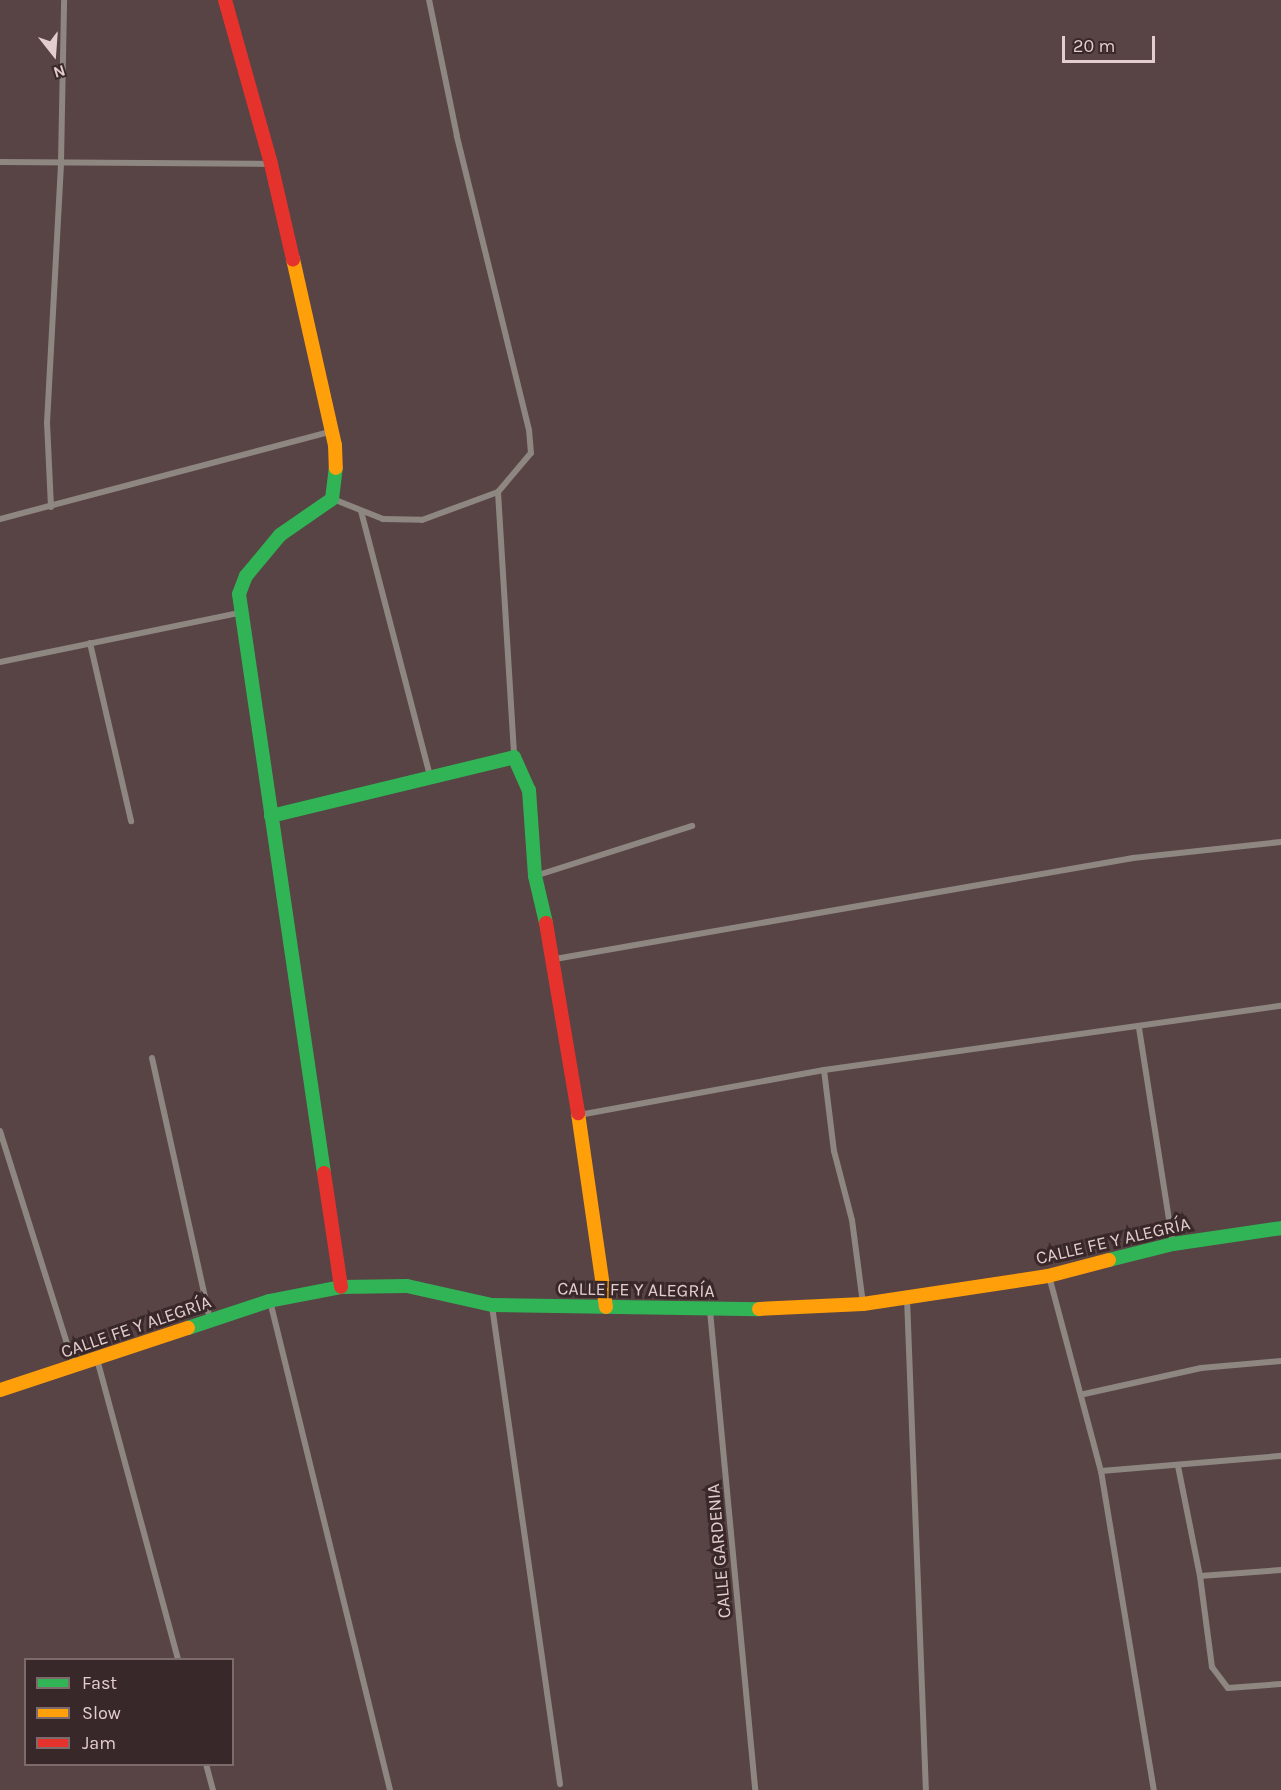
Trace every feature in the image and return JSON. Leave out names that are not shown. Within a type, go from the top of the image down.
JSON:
[{"type":"street","points":[[51,507],[47,423],[61,162],[64,0]]},
{"type":"street","points":[[225,0],[271,164],[332,431],[337,478],[332,499],[280,535],[246,576],[239,594],[239,613],[341,1287]]},
{"type":"street","points":[[332,499],[383,519],[422,520],[498,492],[531,453],[529,430],[457,136],[429,0]]},
{"type":"street","points":[[0,162],[271,164]]},
{"type":"street","points":[[0,519],[332,431]]},
{"type":"street","points":[[498,492],[514,757],[529,790],[536,848],[535,876],[555,959],[606,1307]]},
{"type":"street","points":[[361,511],[431,780]]},
{"type":"street","points":[[0,662],[239,613]]},
{"type":"street","points":[[90,643],[131,820]]},
{"type":"street","points":[[271,816],[431,780],[514,757]]},
{"type":"street","points":[[535,876],[692,826]]},
{"type":"street","points":[[555,959],[1133,858],[1281,842]]},
{"type":"street","points":[[578,1116],[824,1070],[1139,1028],[1281,1006]]},
{"type":"street","points":[[1139,1028],[1173,1244]]},
{"type":"street","points":[[152,1058],[210,1321]]},
{"type":"street","points":[[824,1070],[834,1150],[852,1220],[863,1304]]},
{"type":"street","points":[[0,1131],[74,1367]]},
{"type":"street","name":"CALLE FE Y ALEGRÍA","points":[[0,1390],[269,1301],[341,1287],[407,1286],[492,1305],[710,1311],[863,1304],[1048,1276],[1173,1244],[1281,1227]]},
{"type":"street","points":[[1048,1276],[1084,1394],[1101,1471],[1154,1790]]},
{"type":"street","points":[[907,1297],[926,1790]]},
{"type":"street","points":[[269,1301],[390,1790]]},
{"type":"street","points":[[492,1305],[560,1784]]},
{"type":"street","name":"CALLE GARDENIA","points":[[710,1311],[755,1790]]},
{"type":"street","points":[[97,1359],[178,1658]]},
{"type":"street","points":[[1084,1394],[1201,1368],[1281,1361]]},
{"type":"street","points":[[1101,1471],[1281,1456]]},
{"type":"street","points":[[1178,1466],[1200,1576],[1212,1667],[1228,1688],[1281,1684]]},
{"type":"street","points":[[1200,1576],[1281,1570]]},
{"type":"street","points":[[207,1766],[213,1790]]},
{"type":"traffic: fast","points":[[324,1173],[239,594],[246,576],[280,535],[332,499],[336,468]]},
{"type":"traffic: fast","points":[[271,816],[514,757],[529,790],[535,876],[546,923]]},
{"type":"traffic: fast","points":[[1109,1260],[1173,1244],[1281,1228]]},
{"type":"traffic: fast","points":[[188,1328],[269,1301],[341,1287],[407,1286],[492,1305],[759,1309]]},
{"type":"traffic: slow","points":[[293,259],[335,445],[336,468]]},
{"type":"traffic: slow","points":[[578,1113],[606,1307]]},
{"type":"traffic: slow","points":[[759,1309],[863,1304],[1048,1276],[1109,1260]]},
{"type":"traffic: slow","points":[[0,1390],[188,1328]]},
{"type":"traffic: jam","points":[[225,0],[271,164],[293,259]]},
{"type":"traffic: jam","points":[[546,923],[578,1113]]},
{"type":"traffic: jam","points":[[324,1173],[341,1287]]}]
